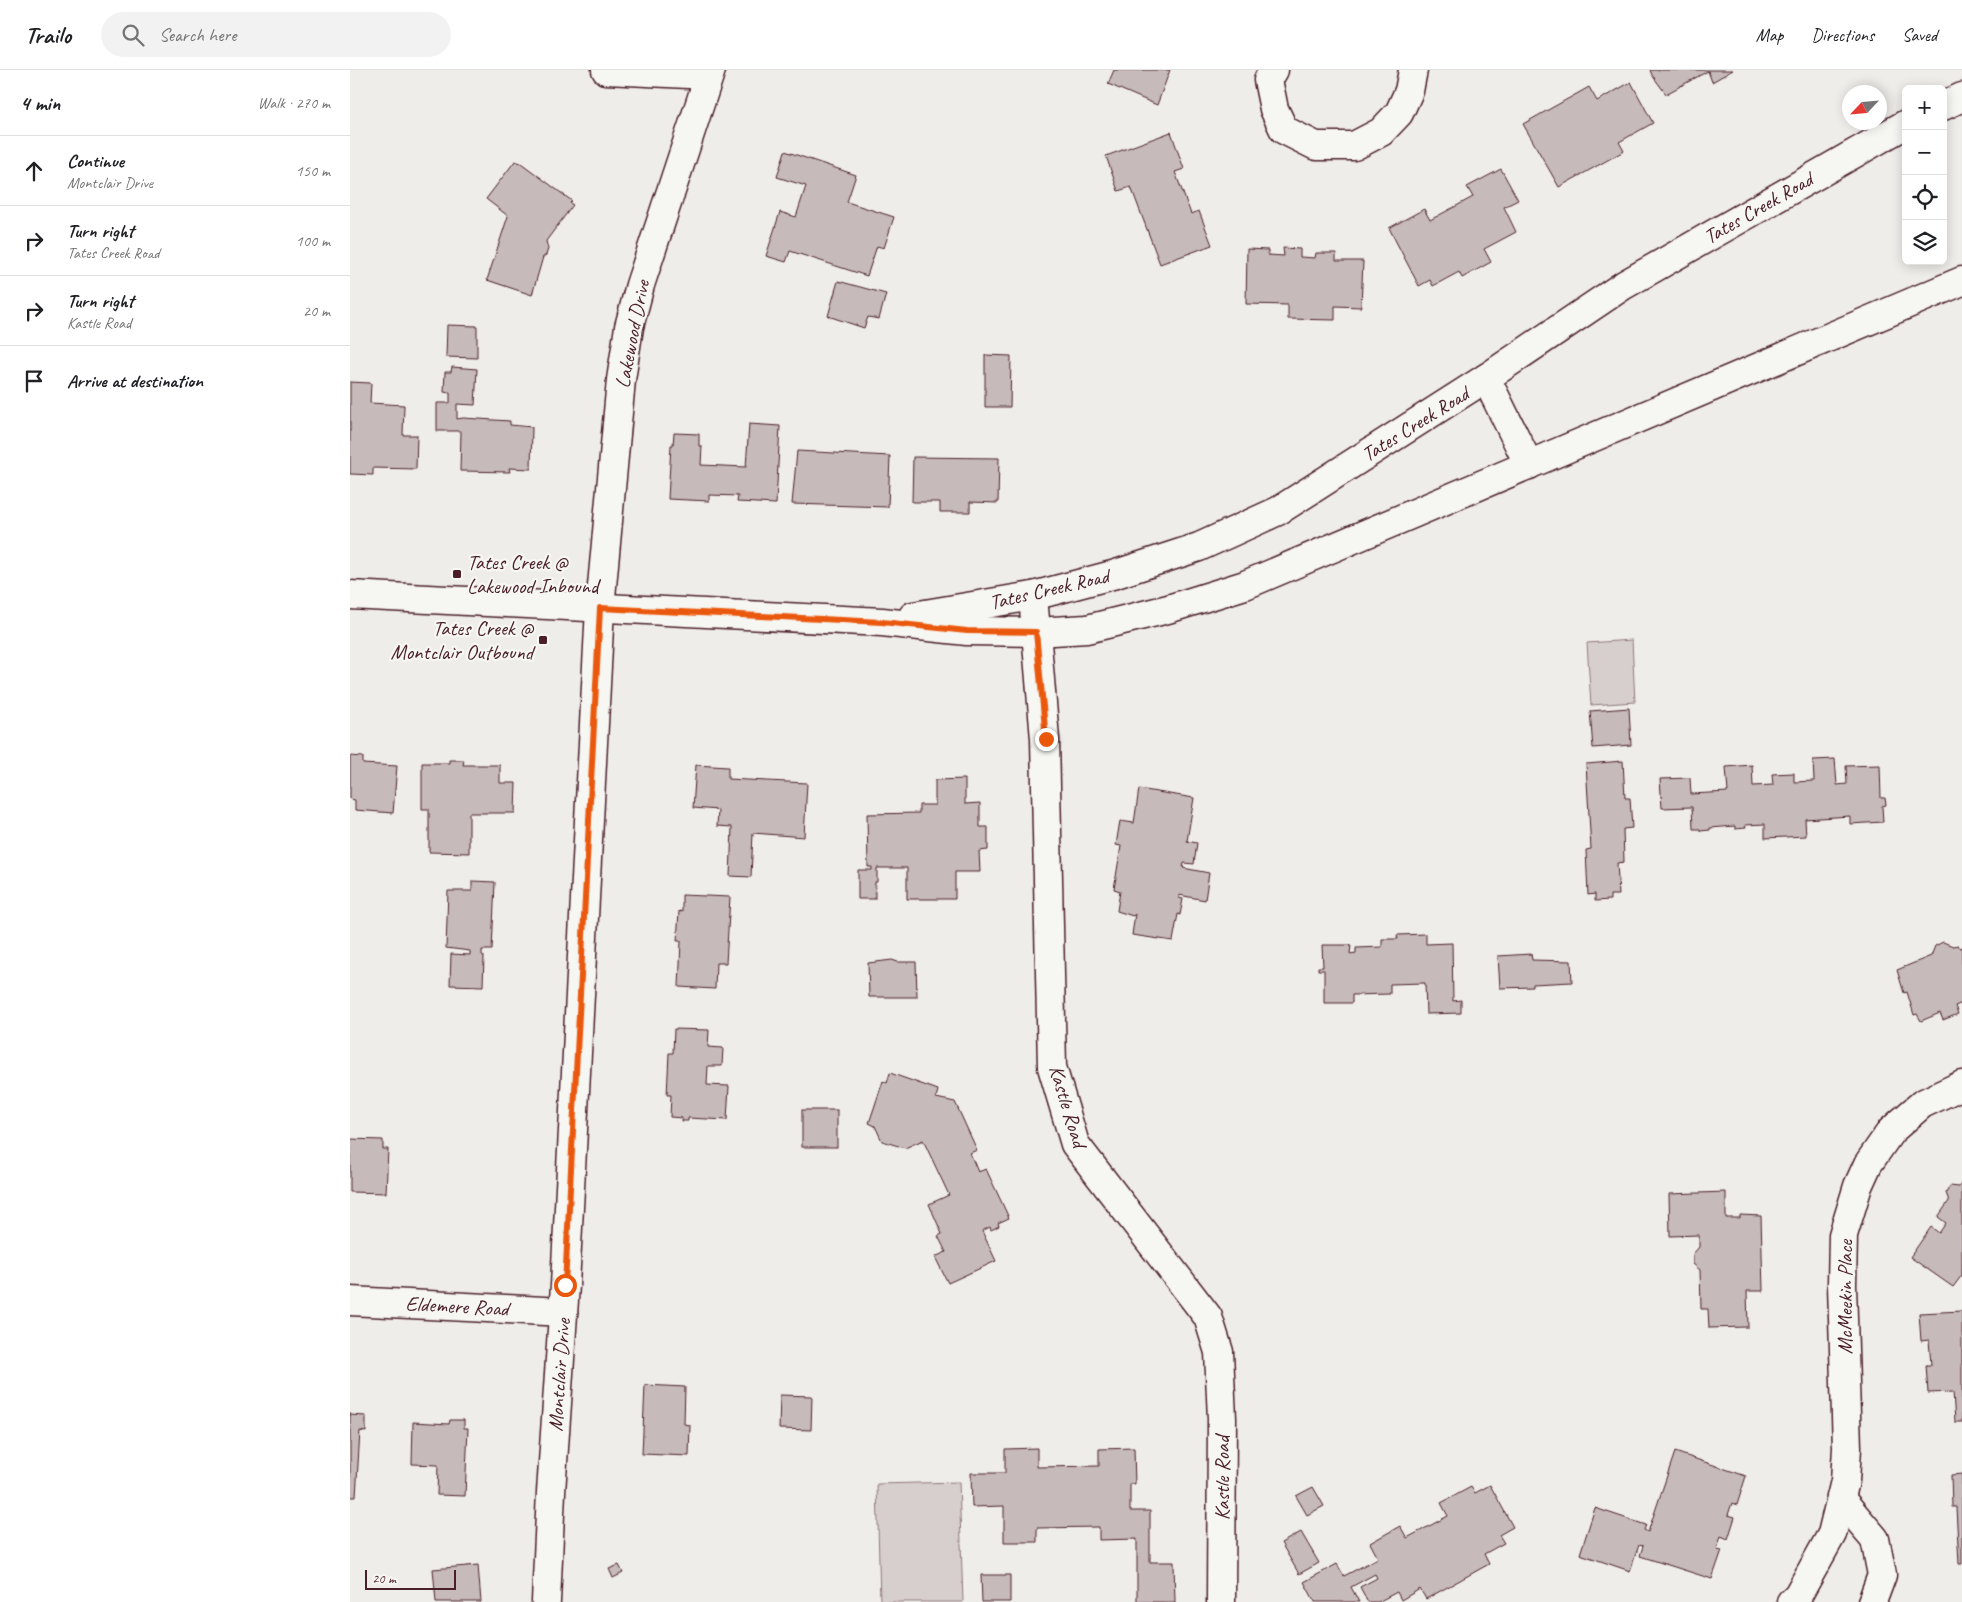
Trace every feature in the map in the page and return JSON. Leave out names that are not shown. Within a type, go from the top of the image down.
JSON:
[{"type":"street","points":[[606,70],[710,72]]},
{"type":"street","points":[[1274,70],[1268,80],[1274,109],[1284,130],[1316,146],[1354,146],[1381,132],[1399,113],[1409,91],[1413,70]]},
{"type":"street","name":"Lakewood Drive","points":[[600,608],[621,380],[629,327],[640,285],[710,72]]},
{"type":"street","points":[[1947,104],[1962,97]]},
{"type":"street","name":"Tates Creek Road","points":[[882,622],[1033,596],[1116,574],[1199,547],[1278,511],[1486,378],[1624,284],[1902,126]]},
{"type":"street","name":"Tates Creek Road","points":[[350,595],[882,622],[967,631],[1036,632],[1087,629],[1168,609],[1245,585],[1962,281]]},
{"type":"street","points":[[1486,378],[1529,465]]},
{"type":"street","name":"Kastle Road","points":[[1033,596],[1046,739],[1052,1067],[1075,1144],[1208,1318],[1219,1352],[1222,1419],[1221,1602]]},
{"type":"street","name":"Montclair Drive","points":[[546,1602],[600,608]]},
{"type":"street","name":"McMeekin Place","points":[[1791,1602],[1798,1595],[1832,1534],[1845,1481],[1847,1448],[1842,1285],[1843,1235],[1858,1186],[1868,1164],[1891,1131],[1922,1104],[1962,1085]]},
{"type":"street","name":"Eldemere Road","points":[[350,1301],[563,1312]]},
{"type":"street","points":[[1841,1499],[1875,1539],[1882,1575],[1872,1602]]},
{"type":"shaded area","points":[[1632,640],[1635,702],[1591,705],[1587,643]]},
{"type":"shaded area","points":[[959,1482],[963,1602],[880,1602],[877,1484]]},
{"type":"building","points":[[1114,70],[1170,70],[1157,105],[1108,84]]},
{"type":"building","points":[[1650,70],[1733,70],[1712,82],[1708,71],[1666,94]]},
{"type":"building","points":[[1631,82],[1653,123],[1619,142],[1624,151],[1559,187],[1523,124],[1589,87],[1597,101]]},
{"type":"building","points":[[1171,132],[1184,169],[1175,172],[1191,214],[1199,211],[1212,245],[1160,264],[1131,187],[1118,191],[1106,156]]},
{"type":"building","points":[[785,151],[856,175],[847,202],[894,217],[884,248],[877,246],[867,276],[790,251],[786,262],[766,256],[780,212],[796,217],[806,186],[777,177]]},
{"type":"building","points":[[515,161],[521,163],[572,201],[570,203],[573,205],[546,241],[548,249],[543,257],[532,295],[487,280],[508,216],[486,199]]},
{"type":"building","points":[[1501,169],[1518,200],[1504,207],[1516,232],[1484,249],[1491,262],[1462,278],[1459,272],[1433,286],[1430,280],[1419,286],[1389,228],[1424,209],[1430,220],[1473,197],[1467,187]]},
{"type":"building","points":[[1283,248],[1300,249],[1300,257],[1315,258],[1316,253],[1336,253],[1336,261],[1363,261],[1361,307],[1335,306],[1335,320],[1288,319],[1288,305],[1246,304],[1247,249],[1268,250],[1268,255],[1284,256]]},
{"type":"building","points":[[838,281],[886,294],[879,319],[868,317],[864,328],[828,316]]},
{"type":"building","points":[[447,325],[477,326],[477,358],[446,357]]},
{"type":"building","points":[[985,355],[1011,356],[1010,407],[985,407]]},
{"type":"building","points":[[452,367],[477,369],[475,405],[457,404],[457,419],[510,421],[510,425],[532,427],[531,469],[509,468],[510,472],[460,471],[461,431],[437,431],[437,403],[450,403],[450,393],[444,392],[445,372],[451,372]]},
{"type":"building","points":[[350,382],[371,383],[370,403],[404,405],[403,435],[417,435],[416,469],[373,468],[373,475],[350,474]]},
{"type":"building","points":[[749,424],[780,426],[776,504],[737,502],[738,496],[709,495],[709,501],[668,499],[671,445],[673,445],[674,433],[699,434],[699,446],[702,446],[701,465],[746,467]]},
{"type":"building","points":[[797,451],[890,456],[888,507],[792,504]]},
{"type":"building","points":[[913,457],[999,458],[998,503],[970,502],[970,512],[940,512],[940,502],[912,502]]},
{"type":"building","points":[[1629,708],[1631,745],[1593,748],[1590,711]]},
{"type":"building","points":[[350,756],[363,757],[363,764],[397,766],[393,813],[355,810],[355,800],[350,799]]},
{"type":"building","points":[[1835,759],[1837,785],[1847,784],[1846,766],[1880,765],[1881,798],[1885,798],[1886,805],[1882,806],[1883,822],[1850,824],[1850,816],[1805,819],[1806,836],[1765,838],[1765,824],[1745,825],[1746,828],[1735,829],[1735,826],[1710,828],[1710,830],[1700,831],[1700,829],[1693,829],[1692,807],[1662,808],[1660,779],[1690,778],[1691,794],[1728,792],[1726,767],[1752,765],[1753,786],[1773,785],[1772,774],[1794,773],[1794,782],[1814,781],[1813,760]]},
{"type":"building","points":[[449,760],[464,760],[463,765],[500,765],[500,783],[516,783],[515,813],[469,813],[469,853],[429,852],[429,809],[422,809],[422,763],[449,763]]},
{"type":"building","points":[[1623,761],[1625,798],[1630,798],[1632,828],[1623,829],[1624,862],[1617,863],[1619,895],[1610,895],[1610,900],[1595,901],[1595,894],[1588,895],[1586,850],[1591,849],[1586,764]]},
{"type":"building","points":[[696,765],[728,767],[728,779],[807,783],[804,837],[753,833],[751,877],[730,876],[732,827],[717,826],[718,810],[693,808]]},
{"type":"building","points":[[965,779],[965,804],[980,803],[980,827],[988,827],[988,850],[979,851],[980,872],[955,872],[955,899],[907,899],[907,868],[877,868],[875,899],[858,899],[858,870],[872,870],[872,867],[868,867],[867,814],[919,813],[919,805],[935,805],[935,780]]},
{"type":"building","points":[[1139,789],[1194,798],[1187,841],[1197,843],[1194,864],[1184,863],[1183,868],[1209,873],[1205,900],[1179,895],[1179,898],[1183,899],[1173,941],[1132,935],[1135,914],[1133,916],[1117,911],[1120,891],[1114,889],[1121,846],[1116,845],[1120,821],[1134,823]]},
{"type":"building","points":[[472,881],[495,882],[492,950],[482,950],[482,955],[484,956],[483,986],[450,985],[451,954],[470,955],[470,951],[446,948],[448,891],[472,891]]},
{"type":"building","points":[[682,895],[730,897],[726,963],[716,963],[715,989],[679,987],[681,941],[677,941],[679,911],[682,912]]},
{"type":"building","points":[[1426,934],[1426,944],[1452,943],[1453,1001],[1461,1000],[1461,1013],[1426,1014],[1425,983],[1390,984],[1390,994],[1352,995],[1352,1003],[1324,1003],[1324,970],[1318,970],[1318,967],[1323,967],[1322,945],[1351,945],[1350,954],[1356,953],[1356,948],[1382,947],[1382,939],[1398,939],[1397,935]]},
{"type":"building","points":[[1943,942],[1962,947],[1962,1003],[1955,1006],[1958,1014],[1943,1020],[1940,1013],[1921,1021],[1917,1014],[1914,1015],[1907,992],[1904,993],[1897,970],[1931,956],[1935,946]]},
{"type":"building","points":[[1531,954],[1532,960],[1571,961],[1572,982],[1533,984],[1533,987],[1500,988],[1498,956]]},
{"type":"building","points":[[892,960],[916,962],[917,997],[869,997],[868,963]]},
{"type":"building","points":[[674,1029],[709,1030],[708,1047],[723,1048],[722,1066],[708,1066],[707,1085],[729,1086],[727,1120],[688,1118],[688,1121],[682,1121],[682,1118],[670,1117],[671,1095],[667,1095],[669,1053],[673,1053]]},
{"type":"building","points":[[890,1073],[938,1090],[936,1098],[955,1102],[977,1150],[970,1153],[978,1172],[986,1169],[1009,1218],[998,1223],[999,1226],[991,1230],[990,1227],[982,1231],[996,1261],[948,1283],[935,1257],[946,1252],[938,1236],[942,1234],[929,1204],[949,1195],[923,1140],[905,1148],[882,1141],[875,1126],[869,1123],[883,1081],[887,1083]]},
{"type":"building","points":[[802,1110],[837,1110],[837,1147],[802,1147]]},
{"type":"building","points":[[350,1139],[383,1140],[383,1149],[388,1149],[386,1193],[350,1192]]},
{"type":"building","points":[[1962,1182],[1962,1275],[1953,1287],[1910,1257],[1931,1227],[1939,1233],[1946,1223],[1938,1217],[1949,1201],[1946,1193],[1950,1186],[1959,1187]]},
{"type":"building","points":[[1726,1192],[1726,1218],[1740,1218],[1740,1215],[1761,1216],[1763,1291],[1747,1291],[1748,1327],[1709,1328],[1708,1309],[1701,1309],[1700,1270],[1693,1264],[1693,1254],[1699,1247],[1699,1235],[1670,1236],[1669,1194]]},
{"type":"building","points":[[1962,1311],[1962,1422],[1955,1422],[1953,1392],[1928,1393],[1926,1365],[1931,1365],[1929,1340],[1921,1341],[1919,1313]]},
{"type":"building","points":[[645,1385],[685,1387],[684,1424],[690,1425],[689,1456],[642,1454]]},
{"type":"building","points":[[780,1395],[812,1396],[811,1430],[779,1429]]},
{"type":"building","points":[[350,1415],[366,1416],[366,1432],[360,1431],[356,1497],[350,1497]]},
{"type":"building","points":[[450,1420],[464,1420],[464,1428],[468,1428],[465,1496],[437,1495],[438,1465],[412,1464],[413,1422],[449,1424]]},
{"type":"building","points":[[1037,1448],[1037,1467],[1099,1466],[1099,1449],[1134,1448],[1135,1484],[1130,1484],[1130,1511],[1150,1511],[1150,1562],[1174,1562],[1175,1602],[1137,1602],[1137,1539],[1099,1540],[1099,1527],[1037,1528],[1037,1542],[1004,1542],[1004,1506],[972,1507],[971,1473],[1005,1473],[1005,1449]]},
{"type":"building","points":[[1675,1452],[1746,1476],[1737,1505],[1732,1503],[1728,1515],[1735,1517],[1728,1539],[1721,1536],[1717,1549],[1722,1550],[1712,1579],[1640,1556],[1643,1546],[1639,1545],[1630,1571],[1580,1554],[1595,1508],[1646,1525],[1644,1530],[1648,1532]]},
{"type":"building","points":[[1962,1474],[1962,1564],[1959,1564],[1956,1507],[1952,1507],[1951,1475]]},
{"type":"building","points":[[1490,1485],[1513,1527],[1499,1535],[1504,1543],[1484,1554],[1489,1564],[1426,1599],[1420,1589],[1401,1600],[1397,1592],[1378,1602],[1368,1602],[1360,1587],[1377,1578],[1375,1574],[1351,1587],[1359,1602],[1315,1602],[1304,1582],[1337,1564],[1344,1576],[1378,1558],[1370,1543],[1400,1526],[1407,1538],[1448,1516],[1441,1503],[1471,1487],[1475,1493]]},
{"type":"building","points":[[1313,1487],[1324,1506],[1307,1515],[1296,1496]]},
{"type":"building","points":[[1301,1532],[1319,1563],[1299,1574],[1281,1543]]},
{"type":"building","points":[[478,1565],[481,1602],[436,1602],[433,1569]]},
{"type":"building","points":[[619,1565],[623,1573],[613,1578],[609,1569]]},
{"type":"building","points":[[981,1575],[1010,1575],[1010,1602],[982,1602]]},
{"type":"place","name":"Tates Creek @ Lakewood Inbound","points":[[457,574]]},
{"type":"place","name":"Tates Creek @ Montclair Outbound","points":[[543,640]]},
{"type":"route","points":[[565,1285],[600,608],[882,622],[967,631],[1036,632],[1046,739]]}]
